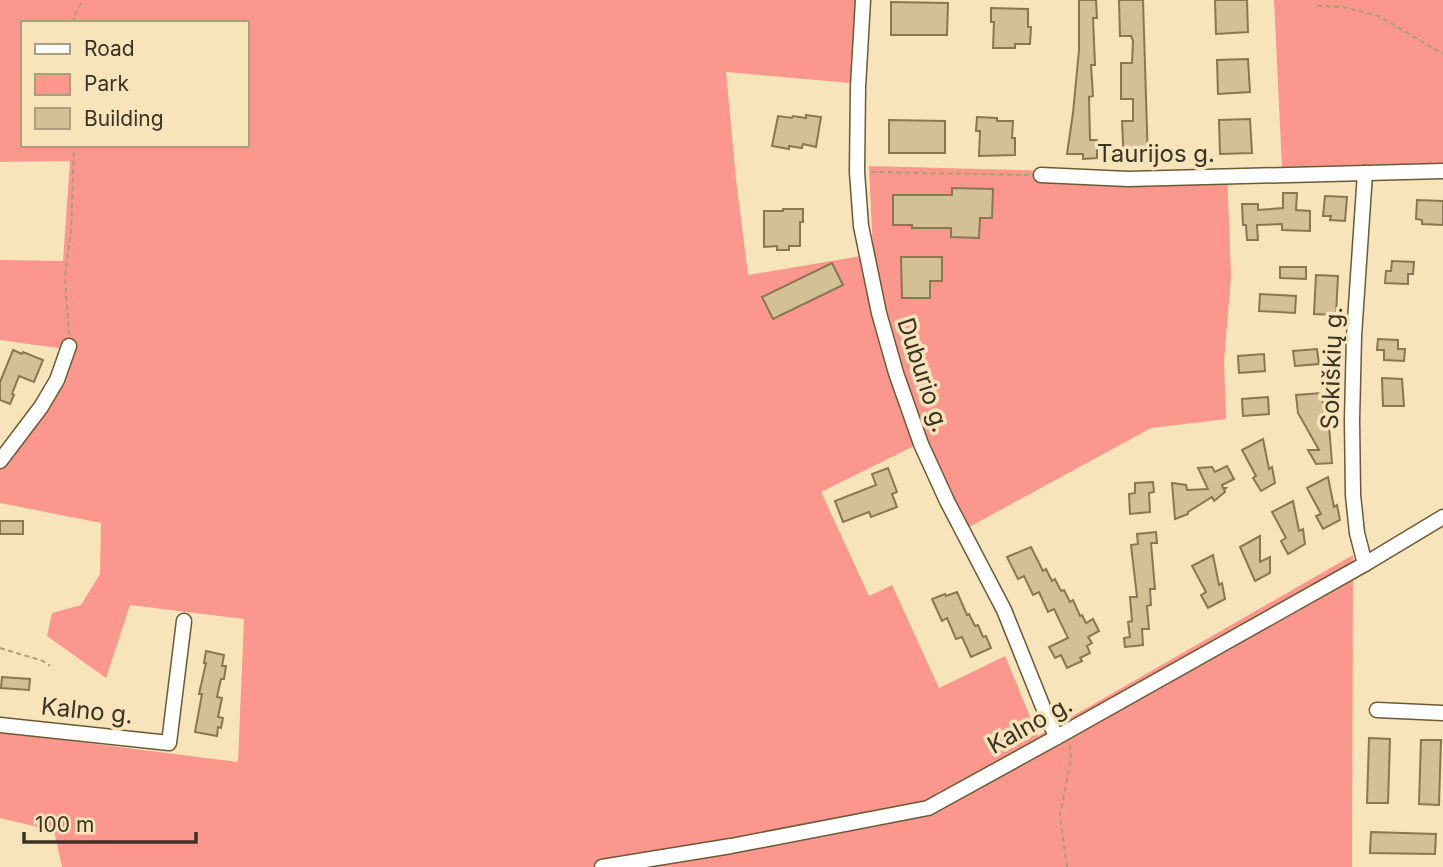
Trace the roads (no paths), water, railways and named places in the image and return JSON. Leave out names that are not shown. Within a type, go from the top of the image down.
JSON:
[{"type":"street","name":"Duburio g.","points":[[863,0],[858,87],[858,172],[861,226],[879,313],[896,373],[921,444],[947,501],[1004,610],[1049,722],[1064,733]]},
{"type":"street","name":"Taurijos g.","points":[[1041,175],[1128,179],[1443,171]]},
{"type":"street","name":"Sokiškių g.","points":[[1365,173],[1354,336],[1352,420],[1353,495],[1357,533],[1365,564]]},
{"type":"street","points":[[0,461],[41,407],[57,380],[69,346]]},
{"type":"street","name":"Kalno g.","points":[[601,867],[731,846],[928,808],[1365,564],[1443,517]]},
{"type":"street","name":"Kalno g.","points":[[0,725],[169,743],[184,621]]},
{"type":"street","points":[[1377,710],[1443,713]]}]
